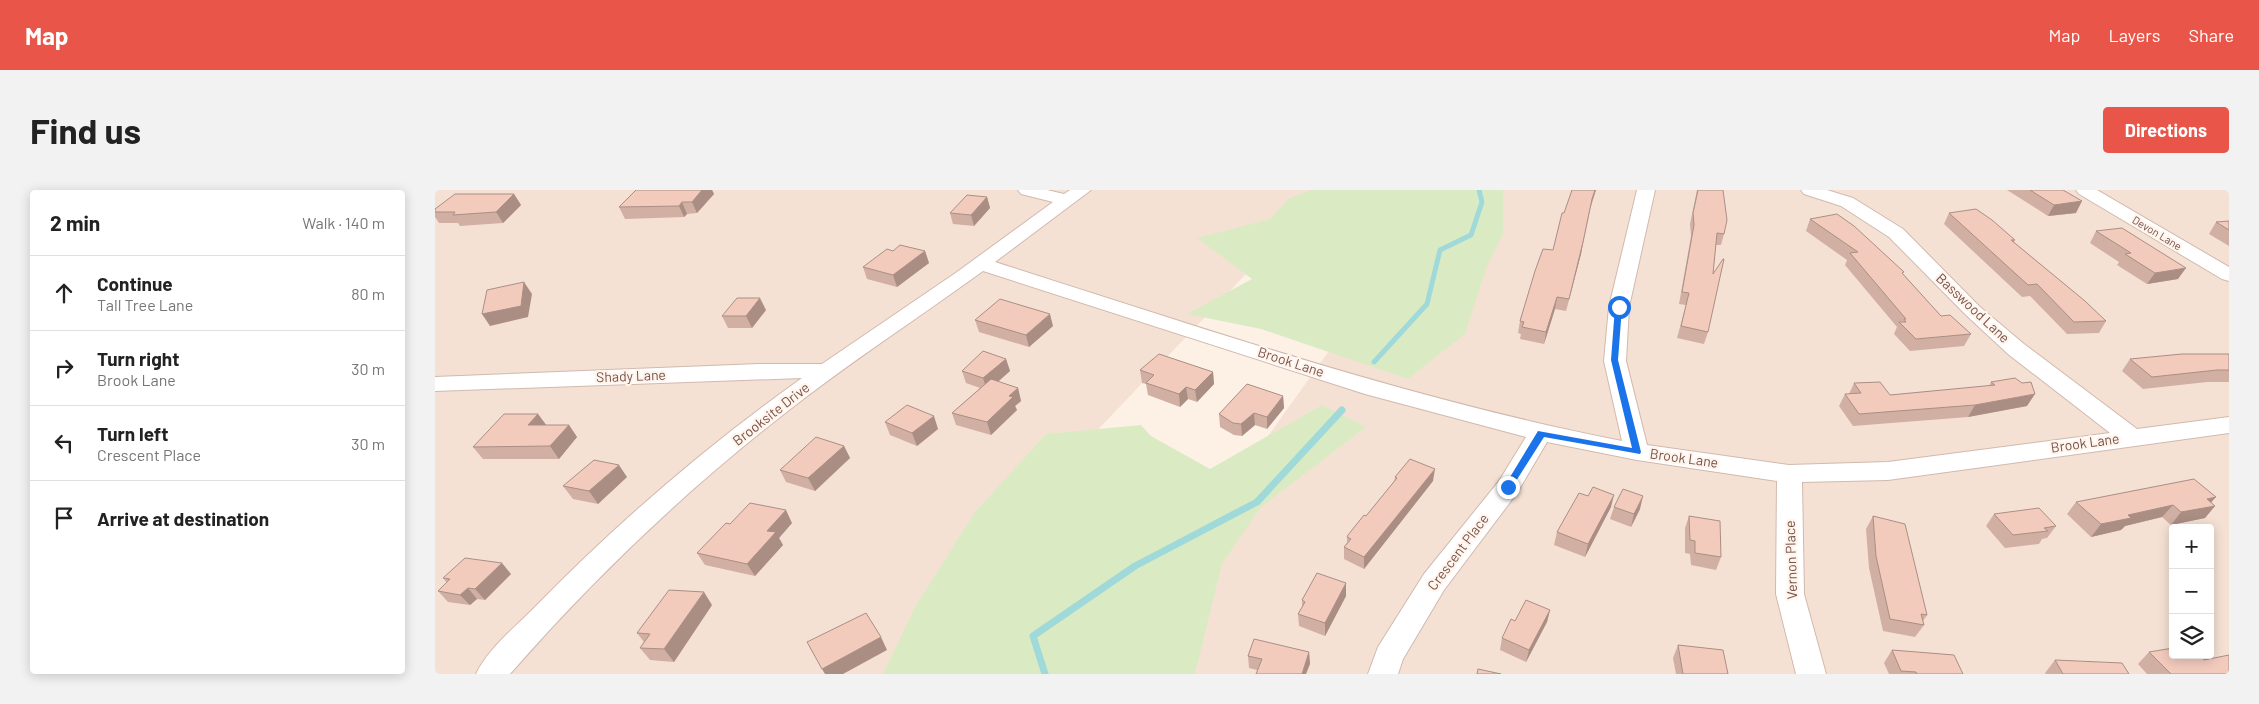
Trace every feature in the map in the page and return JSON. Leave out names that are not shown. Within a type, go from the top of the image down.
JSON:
[{"type":"street","points":[[1027,190],[1074,195]]},
{"type":"street","points":[[1637,452],[1615,360],[1619,307],[1646,190]]},
{"type":"street","name":"Basswood Lane","points":[[1810,190],[1847,202],[1896,233],[1973,311],[2009,342],[2131,437]]},
{"type":"street","name":"Devon Lane","points":[[2085,190],[2229,275]]},
{"type":"street","name":"Brooksite Drive","points":[[491,674],[576,583],[672,495],[768,415],[827,371],[981,264],[1074,195]]},
{"type":"street","name":"Brook Lane","points":[[981,264],[1373,389],[1541,433],[1637,452],[1789,474],[1888,471],[2229,425]]},
{"type":"street","name":"Shady Lane","points":[[435,384],[759,371],[827,371]]},
{"type":"street","name":"Crescent Place","points":[[1383,674],[1389,656],[1433,582],[1508,487],[1541,433]]},
{"type":"street","name":"Vernon Place","points":[[1789,474],[1790,594],[1811,674]]},
{"type":"shaded area","points":[[435,190],[1326,190],[973,561],[911,674],[435,674]]},
{"type":"shaded area","points":[[1444,190],[2229,190],[2229,674],[1164,674],[1198,534]]},
{"type":"green space","points":[[1311,190],[1503,190],[1503,234],[1487,266],[1465,334],[1408,379],[1261,329],[1187,314],[1252,279],[1197,238],[1270,219],[1289,198]]},
{"type":"green space","points":[[1322,405],[1366,427],[1260,508],[1222,564],[1195,674],[883,674],[915,607],[975,512],[1046,434],[1141,425],[1151,436],[1210,469]]},
{"type":"building","points":[[636,190],[702,190],[692,202],[682,202],[679,206],[619,207]]},
{"type":"building","points":[[1572,190],[1595,190],[1569,299],[1557,297],[1546,332],[1522,327],[1524,322],[1520,321],[1543,249],[1553,250],[1562,213],[1564,213]]},
{"type":"building","points":[[1698,190],[1723,190],[1727,220],[1724,234],[1717,233],[1713,274],[1724,259],[1708,332],[1681,326],[1689,293],[1682,292]]},
{"type":"building","points":[[2030,190],[2063,190],[2082,201],[2054,205]]},
{"type":"building","points":[[455,194],[514,194],[496,212],[453,215],[455,212],[435,212],[435,209]]},
{"type":"building","points":[[967,195],[987,197],[971,215],[950,213]]},
{"type":"building","points":[[1976,209],[1992,220],[2015,240],[2011,240],[2085,301],[2106,321],[2074,322],[2037,284],[2028,285],[1949,213]]},
{"type":"building","points":[[1837,214],[1854,226],[1904,272],[1902,273],[1941,316],[1950,315],[1971,334],[1916,339],[1899,322],[1906,322],[1904,319],[1906,319],[1850,253],[1858,252],[1810,219]]},
{"type":"building","points":[[2229,221],[2229,230],[2216,222]]},
{"type":"building","points":[[2122,228],[2186,268],[2155,273],[2125,254],[2131,253],[2096,231]]},
{"type":"building","points":[[900,245],[925,251],[893,275],[863,267],[887,249],[893,251]]},
{"type":"building","points":[[524,282],[521,306],[482,314],[487,290]]},
{"type":"building","points":[[737,298],[760,298],[746,316],[722,316]]},
{"type":"building","points":[[1000,299],[1050,314],[1026,335],[975,320]]},
{"type":"building","points":[[983,351],[1006,359],[983,378],[962,371]]},
{"type":"building","points":[[1159,354],[1213,372],[1195,390],[1186,387],[1179,394],[1146,383],[1154,375],[1140,370]]},
{"type":"building","points":[[2182,354],[2229,354],[2229,370],[2152,377],[2130,359]]},
{"type":"building","points":[[2015,378],[2022,383],[2031,382],[2035,394],[1975,405],[1859,414],[1845,394],[1861,393],[1854,383],[1880,382],[1890,395],[1995,385],[1991,382]]},
{"type":"building","points":[[991,379],[1018,388],[1009,396],[1013,397],[987,422],[952,413]]},
{"type":"building","points":[[1247,384],[1283,396],[1267,417],[1254,413],[1241,424],[1233,423],[1219,414]]},
{"type":"building","points":[[907,405],[934,416],[912,433],[885,422]]},
{"type":"building","points":[[504,414],[538,414],[528,425],[569,425],[550,446],[473,447]]},
{"type":"building","points":[[816,437],[844,446],[808,478],[780,470]]},
{"type":"building","points":[[1410,459],[1435,469],[1364,557],[1344,547],[1351,539],[1347,537],[1348,535],[1397,478],[1395,477]]},
{"type":"building","points":[[594,460],[619,465],[589,491],[563,486]]},
{"type":"building","points":[[2194,479],[2216,497],[2207,499],[2215,506],[2181,512],[2173,505],[2128,515],[2131,518],[2101,524],[2076,502]]},
{"type":"building","points":[[1593,487],[1614,495],[1588,544],[1557,532],[1579,493],[1588,496]]},
{"type":"building","points":[[1623,489],[1643,496],[1634,514],[1614,507]]},
{"type":"building","points":[[750,503],[786,510],[767,531],[776,532],[747,564],[697,553],[726,523],[730,524]]},
{"type":"building","points":[[2039,508],[2056,526],[2044,528],[2048,531],[2013,535],[1994,514]]},
{"type":"building","points":[[1689,516],[1720,521],[1721,557],[1695,553],[1695,541],[1690,540]]},
{"type":"building","points":[[1873,516],[1905,524],[1927,615],[1921,614],[1924,625],[1890,619],[1876,556]]},
{"type":"building","points":[[465,558],[502,563],[475,589],[468,588],[460,595],[438,591],[450,579],[443,578]]},
{"type":"building","points":[[1317,573],[1346,583],[1325,623],[1298,614],[1305,602],[1302,600]]},
{"type":"building","points":[[669,590],[704,592],[664,649],[640,648],[650,634],[637,633]]},
{"type":"building","points":[[1526,600],[1550,610],[1529,650],[1502,638],[1511,619],[1515,621]]},
{"type":"building","points":[[866,613],[881,637],[822,669],[807,642]]},
{"type":"building","points":[[1254,639],[1309,652],[1302,674],[1256,674],[1262,659],[1248,656]]},
{"type":"building","points":[[1678,645],[1723,650],[1728,674],[1683,674]]},
{"type":"building","points":[[2169,649],[2169,659],[2204,660],[2229,655],[2229,674],[2171,674],[2149,652]]},
{"type":"building","points":[[1892,650],[1954,655],[1963,674],[1917,674],[1916,672],[1901,671]]},
{"type":"building","points":[[2055,660],[2122,663],[2129,674],[2063,674]]},
{"type":"building","points":[[1478,669],[1501,674],[1477,674]]},
{"type":"waterway","points":[[1374,362],[1427,304],[1440,250],[1471,235],[1482,202],[1479,190]]},
{"type":"waterway","points":[[1045,674],[1033,636],[1135,566],[1257,502],[1342,410]]},
{"type":"route","points":[[1508,487],[1541,433],[1637,452],[1623,400],[1615,360],[1619,307]]}]
